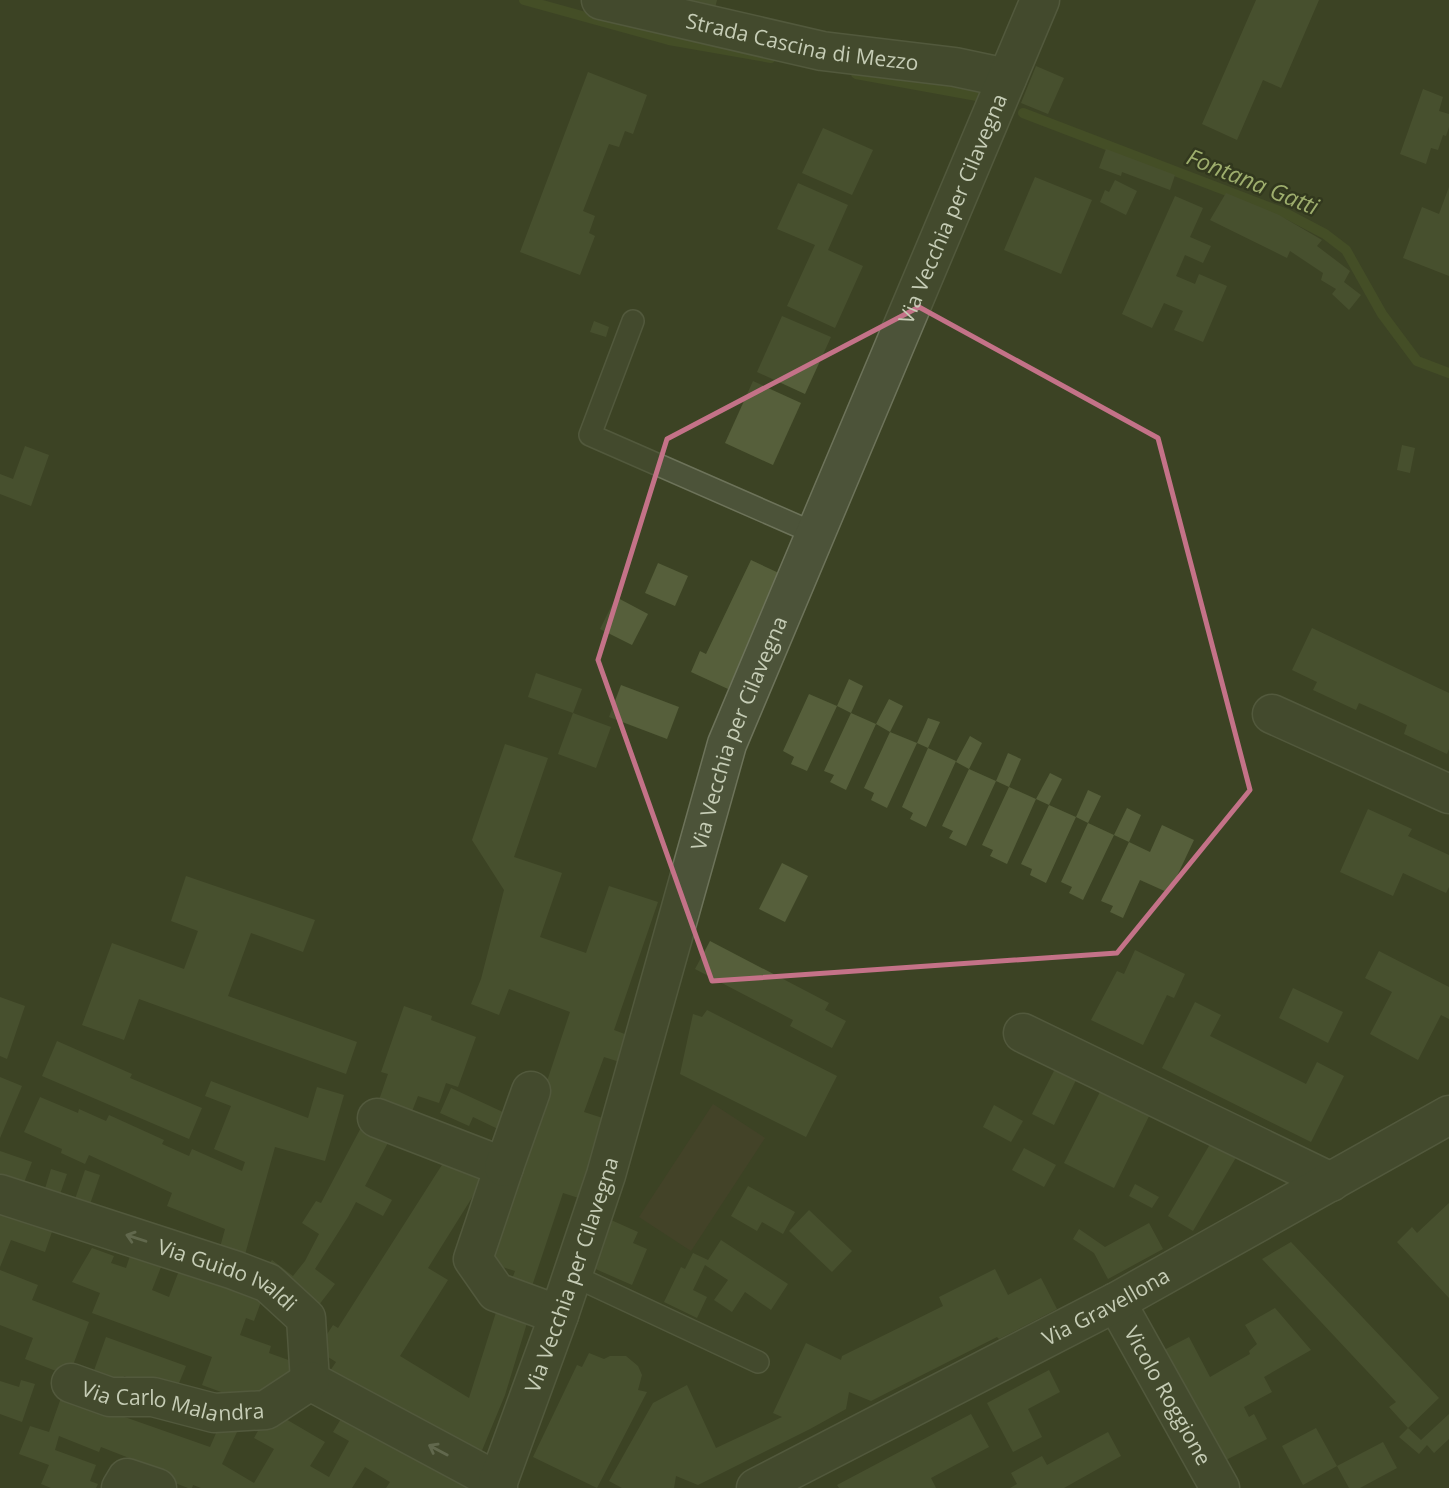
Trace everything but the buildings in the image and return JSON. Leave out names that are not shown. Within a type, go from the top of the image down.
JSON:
[{"type":"street","name":"Strada Cascina di Mezzo","points":[[601,0],[822,51],[955,67],[1007,78]]},
{"type":"street","name":"Via Vecchia per Cilavegna","points":[[498,1485],[606,1175],[727,744],[1040,0]]},
{"type":"street","points":[[1272,714],[1449,794]]},
{"type":"street","points":[[1023,1033],[1331,1182]]},
{"type":"street","points":[[531,1091],[474,1259],[496,1292],[559,1315]]},
{"type":"street","name":"Via Gravellona","points":[[757,1488],[1116,1302],[1449,1115]]},
{"type":"street","points":[[377,1118],[504,1167]]},
{"type":"street","name":"Via Guido Ivaldi","points":[[0,1194],[268,1283],[306,1318],[310,1381]]},
{"type":"street","name":"Vicolo Roggione","points":[[1116,1302],[1220,1488]]},
{"type":"street","points":[[310,1381],[498,1485]]},
{"type":"street","name":"Via Carlo Malandra","points":[[71,1383],[110,1397],[153,1397],[214,1413],[266,1410],[310,1381]]},
{"type":"street","points":[[121,1488],[127,1478],[157,1488]]},
{"type":"lane","points":[[633,321],[590,435],[816,534]]},
{"type":"lane","points":[[572,1275],[758,1362]]},
{"type":"highlighted area","points":[[919,307],[1158,438],[1250,790],[1117,953],[712,981],[598,660],[667,439]]},
{"type":"shaded area","points":[[713,1104],[765,1138],[691,1251],[639,1217]]},
{"type":"waterway","name":"Fontana Gatti","points":[[524,0],[669,40],[771,58]]},
{"type":"waterway","name":"Fontana Gatti","points":[[856,74],[977,96]]},
{"type":"waterway","name":"Fontana Gatti","points":[[1023,113],[1287,214],[1325,234],[1346,250],[1382,314],[1417,361],[1449,373]]}]
